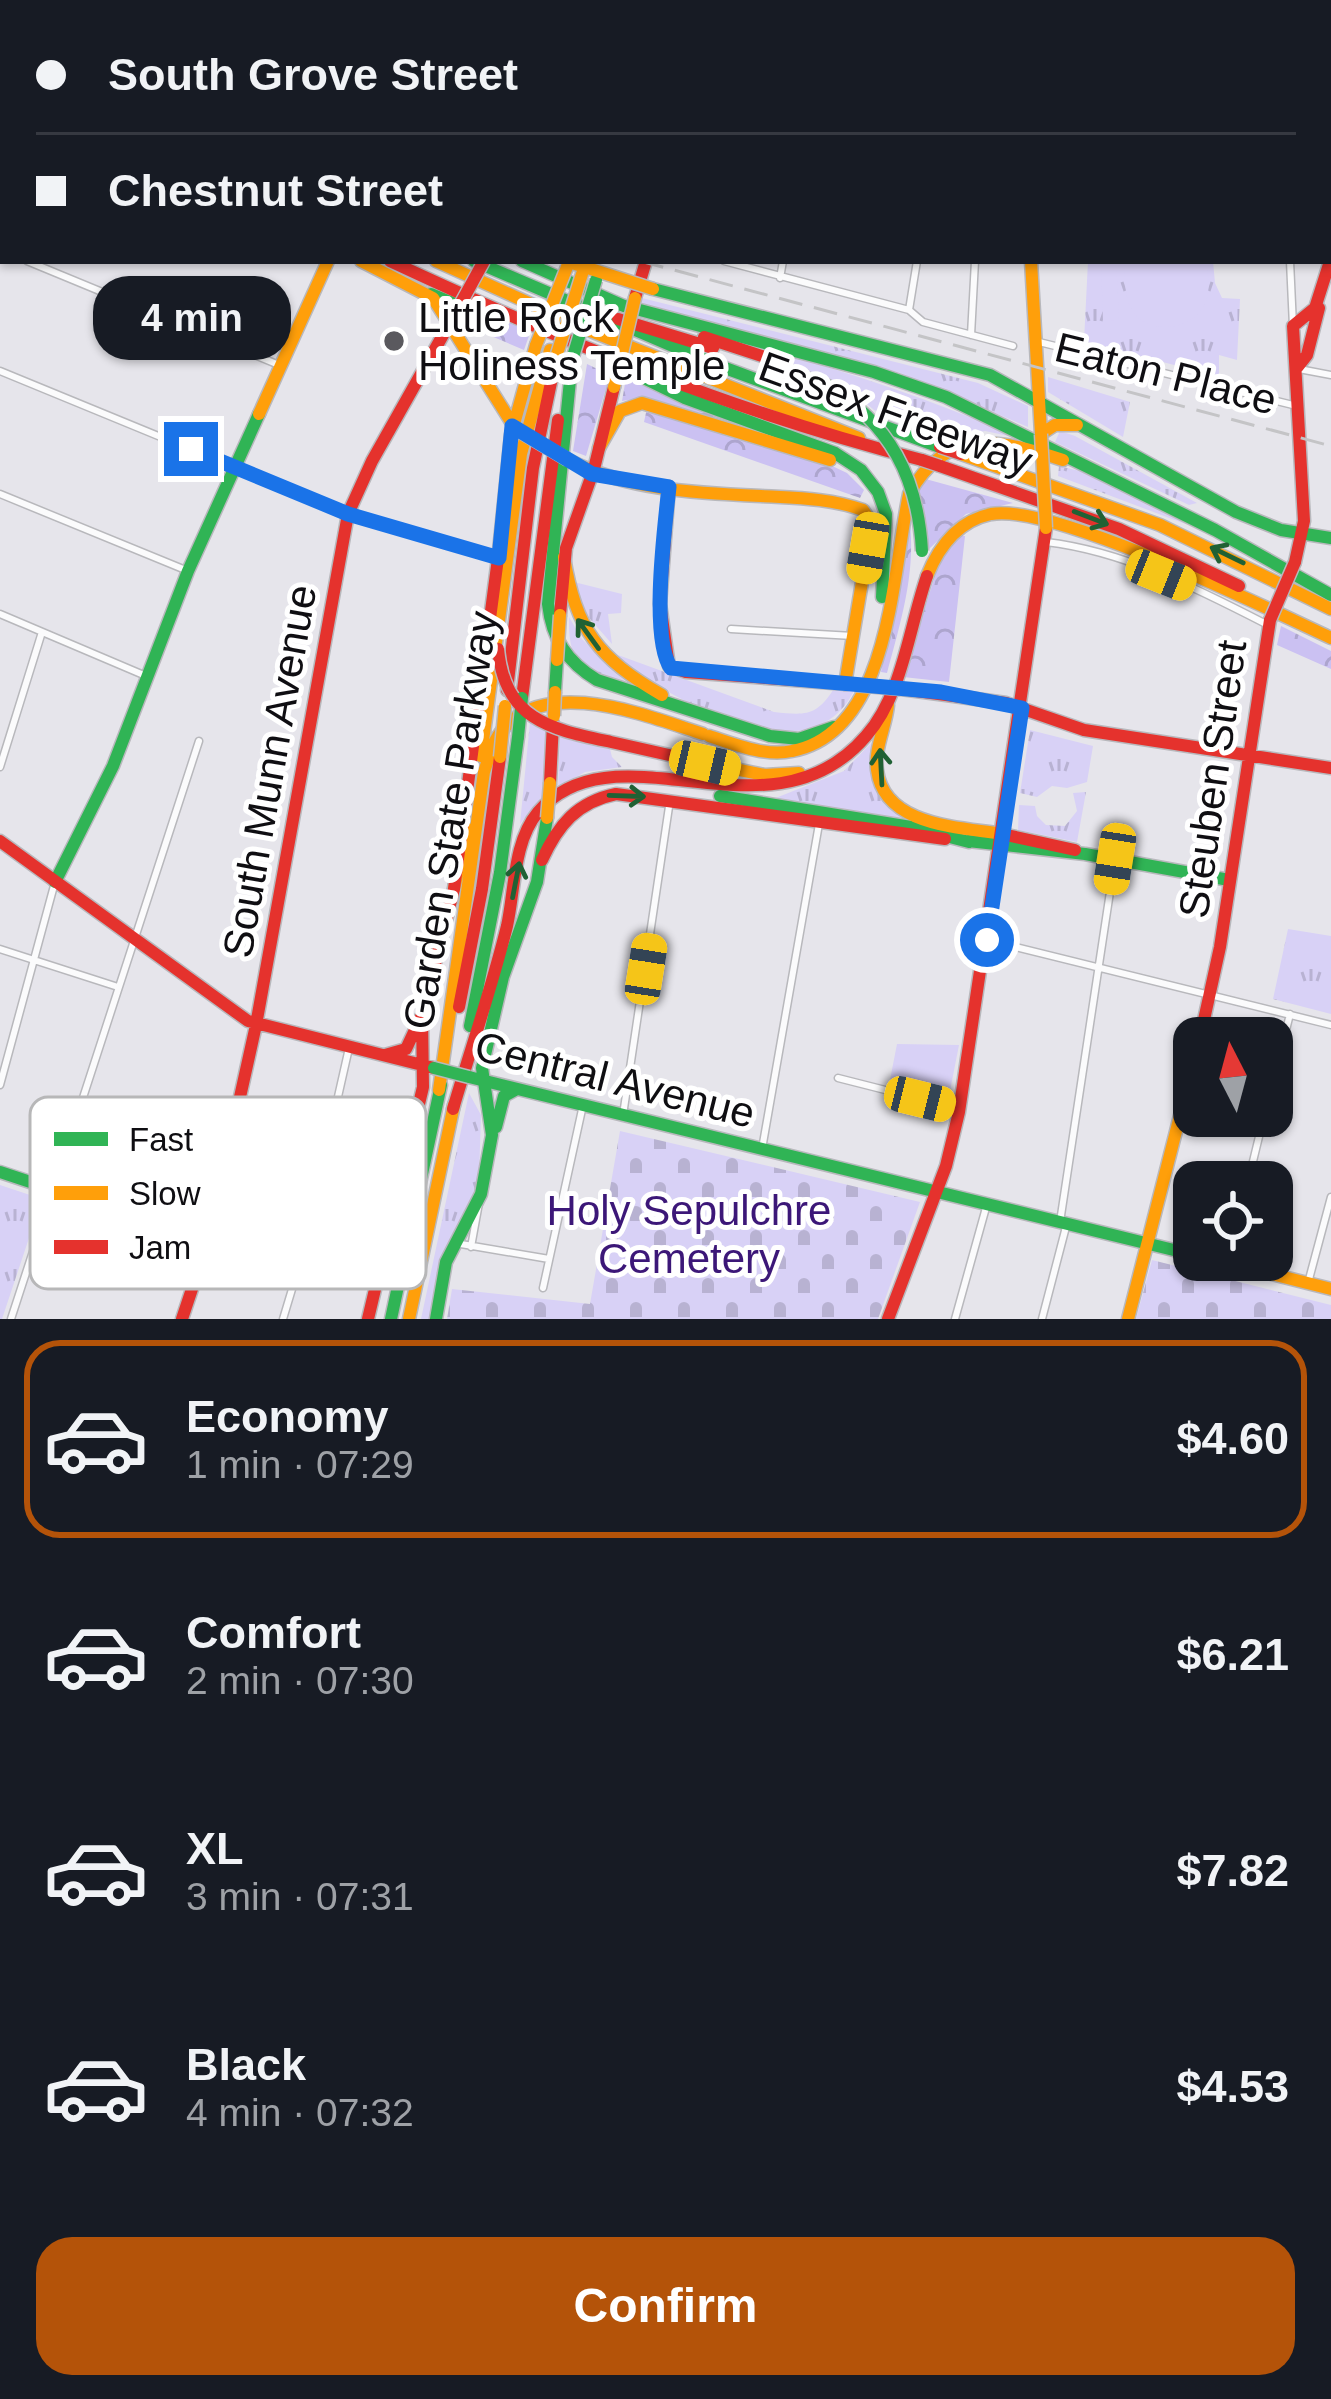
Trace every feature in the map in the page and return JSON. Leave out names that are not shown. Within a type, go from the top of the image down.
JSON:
[{"type":"main road","points":[[55,882],[101,791],[188,571],[327,264]]},
{"type":"main road","points":[[367,264],[460,305]]},
{"type":"main road","points":[[397,264],[666,380],[844,441],[922,460]]},
{"type":"main road","points":[[410,264],[484,303]]},
{"type":"main road","name":"Essex Freeway","points":[[443,264],[616,342],[922,460],[1142,538],[1331,636]]},
{"type":"main road","name":"Essex Freeway","points":[[481,264],[787,393],[1160,525],[1331,609]]},
{"type":"main road","name":"South Munn Avenue","points":[[240,1097],[348,514],[368,469],[482,264]]},
{"type":"main road","points":[[529,264],[621,305],[770,358],[792,372]]},
{"type":"main road","points":[[378,1055],[406,1049],[422,1015],[469,828],[498,649],[520,454],[567,264]]},
{"type":"main road","points":[[570,264],[977,371],[1235,512],[1303,535],[1331,538]]},
{"type":"main road","name":"Garden State Parkway","points":[[426,1238],[497,885],[550,462],[572,360],[601,264]]},
{"type":"main road","points":[[542,860],[564,557],[592,474],[645,264]]},
{"type":"main road","points":[[888,1319],[937,1192],[960,1109],[1046,535],[1031,264]]},
{"type":"main road","points":[[1296,369],[1307,355],[1329,264]]},
{"type":"main road","points":[[454,889],[516,429],[584,267]]},
{"type":"main road","points":[[421,289],[436,301],[516,429],[592,474],[669,487],[819,500],[865,512],[869,540],[850,685]]},
{"type":"main road","points":[[1293,326],[1310,318],[1320,296]]},
{"type":"main road","points":[[621,305],[905,382],[992,417],[1238,542],[1331,595]]},
{"type":"main road","points":[[599,317],[634,321],[826,385],[867,412],[898,451],[917,498],[922,551],[877,766],[879,782],[890,800],[917,817],[1001,841],[1229,880]]},
{"type":"main road","name":"Steuben Street","points":[[1205,1017],[1269,622],[1303,535],[1293,326]]},
{"type":"main road","points":[[591,348],[677,395],[851,462],[869,478],[886,519],[876,652]]},
{"type":"main road","name":"Garden State Parkway","points":[[426,1157],[478,912],[548,350]]},
{"type":"main road","points":[[572,360],[548,599],[556,641],[569,660],[592,677],[770,736],[793,739],[824,733],[850,717]]},
{"type":"main road","points":[[599,448],[618,413],[638,403],[818,455],[846,468],[868,488],[882,516],[886,543]]},
{"type":"main road","points":[[1041,434],[1060,424],[1082,426]]},
{"type":"main road","points":[[440,1090],[484,772],[501,733],[531,709],[571,700],[616,707],[761,750],[792,752],[824,742],[850,717],[867,686],[908,494],[920,473],[941,453],[967,443],[992,441],[1054,457],[1125,486]]},
{"type":"main road","points":[[669,487],[661,568],[664,652],[669,666],[682,672],[943,692],[1022,708],[1078,729],[1331,768]]},
{"type":"main road","points":[[912,612],[947,538],[974,519],[1012,513],[1189,572],[1331,636]]},
{"type":"main road","points":[[564,557],[572,609],[599,650],[653,691],[718,719]]},
{"type":"main road","points":[[498,649],[507,691],[542,724],[781,776],[839,760]]},
{"type":"main road","points":[[453,1109],[507,925],[524,841],[537,814],[567,788],[598,777],[628,776],[737,790],[816,775],[863,741],[888,698]]},
{"type":"main road","points":[[691,785],[705,793],[910,826],[969,842]]},
{"type":"main road","points":[[492,1144],[490,1116],[476,1078],[503,977],[542,860],[562,820],[588,801],[621,794],[913,838],[1001,841]]},
{"type":"main road","name":"Central Avenue","points":[[0,842],[256,1024],[1173,1250]]},
{"type":"main road","points":[[421,1097],[429,1067],[422,1015]]},
{"type":"main road","points":[[436,1319],[445,1268],[481,1194],[504,1096],[517,1089]]},
{"type":"main road","points":[[1127,1319],[1174,1137]]},
{"type":"main road","points":[[0,1172],[30,1182]]},
{"type":"main road","points":[[1293,1279],[1331,1289]]},
{"type":"main road","name":"South Munn Avenue","points":[[182,1319],[192,1289]]},
{"type":"main road","points":[[368,1319],[376,1289]]},
{"type":"main road","name":"Garden State Parkway","points":[[392,1319],[398,1289]]},
{"type":"main road","name":"Garden State Parkway","points":[[409,1319],[415,1289]]},
{"type":"street","points":[[33,264],[282,366]]},
{"type":"street","points":[[734,264],[909,310],[923,322],[1012,346]]},
{"type":"street","points":[[780,278],[782,264]]},
{"type":"street","points":[[909,310],[917,264]]},
{"type":"street","points":[[971,334],[975,264]]},
{"type":"street","points":[[1290,264],[1293,326]]},
{"type":"street","name":"Eaton Place","points":[[1035,341],[1297,406]]},
{"type":"street","name":"Eaton Place","points":[[1296,369],[1331,375]]},
{"type":"street","points":[[0,371],[348,514],[499,558]]},
{"type":"street","points":[[0,494],[188,571]]},
{"type":"street","points":[[1046,535],[1101,551],[1269,622]]},
{"type":"street","points":[[0,614],[149,677]]},
{"type":"street","points":[[731,629],[853,636]]},
{"type":"street","points":[[0,767],[42,632]]},
{"type":"street","points":[[84,1097],[199,741]]},
{"type":"street","points":[[623,1115],[670,800]]},
{"type":"street","points":[[762,1149],[819,824]]},
{"type":"street","points":[[1042,1319],[1064,1223],[1115,859]]},
{"type":"street","points":[[0,1085],[55,882]]},
{"type":"street","points":[[987,940],[1331,1025]]},
{"type":"street","points":[[0,950],[118,988]]},
{"type":"street","points":[[338,1097],[349,1048]]},
{"type":"street","points":[[838,1078],[960,1109]]},
{"type":"street","points":[[543,1288],[583,1105]]},
{"type":"street","points":[[471,1247],[481,1194]]},
{"type":"street","points":[[1308,1283],[1331,1197]]},
{"type":"street","points":[[956,1319],[987,1204]]},
{"type":"street","points":[[455,1244],[549,1259]]},
{"type":"street","points":[[11,1319],[30,1263]]},
{"type":"street","points":[[283,1319],[292,1289]]},
{"type":"green space","points":[[1088,264],[1213,264],[1222,298],[1240,299],[1237,360],[1219,355],[1219,377],[1084,341]]},
{"type":"green space","points":[[1101,264],[1116,264],[1119,320],[1103,321]]},
{"type":"green space","points":[[1124,264],[1206,264],[1208,291],[1203,308],[1177,326],[1156,326],[1137,317],[1125,285]]},
{"type":"green space","points":[[642,298],[978,383],[1028,406],[1028,427],[900,373],[642,306]]},
{"type":"green space","points":[[474,308],[531,330],[524,350],[470,327]]},
{"type":"green space","points":[[761,348],[894,389],[1023,439],[985,431],[955,438],[874,410],[854,393]]},
{"type":"green space","points":[[587,364],[610,375],[586,456],[573,451]]},
{"type":"green space","points":[[627,372],[747,427],[640,398],[622,401]]},
{"type":"green space","points":[[1048,377],[1130,402],[1123,437],[1048,392]]},
{"type":"green space","points":[[647,408],[828,464],[847,473],[864,490],[860,498],[644,422]]},
{"type":"green space","points":[[1060,431],[1197,503],[1189,505],[1055,442]]},
{"type":"green space","points":[[1059,466],[1084,472],[1188,525],[1058,476]]},
{"type":"green space","points":[[922,478],[1013,503],[966,514],[928,550],[918,484]]},
{"type":"green space","points":[[909,516],[909,576],[887,673],[881,672]]},
{"type":"green space","points":[[957,536],[965,536],[949,682],[903,677],[940,560]]},
{"type":"green space","points":[[574,582],[622,594],[621,613],[608,614],[612,644],[576,603]]},
{"type":"green space","points":[[569,617],[582,639],[628,684],[581,664],[571,646]]},
{"type":"green space","points":[[1281,626],[1331,651],[1331,669],[1277,645]]},
{"type":"green space","points":[[607,651],[774,712],[808,712],[833,690],[854,691],[832,718],[803,730],[770,731],[697,707]]},
{"type":"green space","points":[[530,722],[547,731],[544,794],[520,824]]},
{"type":"green space","points":[[1030,730],[1093,746],[1087,782],[1067,788],[1052,786],[1037,797],[1020,793]]},
{"type":"green space","points":[[560,735],[609,745],[622,767],[585,772],[558,788]]},
{"type":"green space","points":[[876,738],[890,807],[909,821],[773,799],[844,771]]},
{"type":"green space","points":[[1086,792],[1077,842],[1018,830],[1019,805],[1035,806],[1046,825],[1065,826],[1077,811],[1073,793]]},
{"type":"green space","points":[[1288,929],[1331,936],[1331,1014],[1273,999]]},
{"type":"green space","points":[[897,1044],[959,1045],[948,1101],[889,1085]]},
{"type":"green space","points":[[469,1093],[481,1115],[479,1177],[472,1203],[440,1262],[429,1319],[421,1319]]},
{"type":"green space","name":"Holy Sepulchre Cemetery","points":[[620,1131],[920,1202],[878,1319],[447,1319],[452,1289],[590,1304]]},
{"type":"green space","points":[[0,1185],[30,1195],[30,1235],[0,1319]]},
{"type":"green space","points":[[1152,1260],[1173,1265],[1173,1281],[1236,1281],[1331,1305],[1331,1319],[1136,1319]]},
{"type":"railway","points":[[651,264],[1331,446]]},
{"type":"traffic: fast","points":[[481,264],[717,365],[940,447]]},
{"type":"traffic: fast","points":[[529,264],[624,306]]},
{"type":"traffic: fast","points":[[572,360],[596,280]]},
{"type":"traffic: fast","points":[[653,289],[990,375],[1236,512],[1281,530],[1331,538]]},
{"type":"traffic: fast","points":[[431,294],[460,306]]},
{"type":"traffic: fast","points":[[621,305],[874,372],[946,397],[1215,530],[1331,595]]},
{"type":"traffic: fast","points":[[572,360],[548,604],[563,648],[597,680],[770,736],[799,739],[834,727]]},
{"type":"traffic: fast","points":[[646,379],[835,453],[861,470],[878,492],[886,514],[882,597]]},
{"type":"traffic: fast","points":[[826,385],[867,417],[896,455],[914,500],[922,551]]},
{"type":"traffic: fast","points":[[55,882],[113,766],[188,571],[259,414]]},
{"type":"traffic: fast","points":[[555,692],[557,660]]},
{"type":"traffic: fast","points":[[855,685],[901,689]]},
{"type":"traffic: fast","points":[[518,737],[522,698]]},
{"type":"traffic: fast","points":[[470,1026],[500,873],[518,737]]},
{"type":"traffic: fast","points":[[720,796],[911,827],[969,842]]},
{"type":"traffic: fast","points":[[436,1319],[446,1262],[481,1194],[492,1135],[482,1068],[503,977],[537,882],[547,818]]},
{"type":"traffic: fast","points":[[968,841],[1085,854],[1229,880]]},
{"type":"traffic: fast","points":[[434,1068],[469,1077]]},
{"type":"traffic: fast","points":[[469,1077],[1173,1250]]},
{"type":"traffic: fast","points":[[426,1155],[441,1085]]},
{"type":"traffic: fast","points":[[496,1127],[504,1096],[517,1089]]},
{"type":"traffic: fast","points":[[0,1172],[30,1182]]},
{"type":"traffic: fast","points":[[391,1319],[397,1289]]},
{"type":"traffic: slow","points":[[259,414],[327,264]]},
{"type":"traffic: slow","points":[[367,264],[433,298],[515,428]]},
{"type":"traffic: slow","points":[[443,264],[593,332],[859,438]]},
{"type":"traffic: slow","points":[[575,264],[653,289]]},
{"type":"traffic: slow","points":[[1031,264],[1041,434],[1055,425],[1077,425]]},
{"type":"traffic: slow","points":[[536,345],[567,267]]},
{"type":"traffic: slow","points":[[557,354],[582,274]]},
{"type":"traffic: slow","points":[[614,387],[635,298]]},
{"type":"traffic: slow","points":[[499,551],[511,435],[536,345]]},
{"type":"traffic: slow","points":[[481,756],[521,454],[550,350]]},
{"type":"traffic: slow","points":[[784,370],[826,385]]},
{"type":"traffic: slow","points":[[599,448],[620,411],[642,403],[830,460]]},
{"type":"traffic: slow","points":[[519,431],[568,460]]},
{"type":"traffic: slow","points":[[1041,434],[1046,528]]},
{"type":"traffic: slow","points":[[709,736],[760,751],[792,751],[825,738],[850,714],[881,645],[909,494],[940,457],[958,448],[996,444],[1063,460]]},
{"type":"traffic: slow","points":[[961,454],[1160,525],[1331,609]]},
{"type":"traffic: slow","points":[[568,460],[614,478],[662,488],[812,499],[863,510],[869,519],[869,540],[845,684]]},
{"type":"traffic: slow","points":[[927,576],[944,545],[969,522],[991,514],[1020,515],[1109,540],[1331,638]]},
{"type":"traffic: slow","points":[[564,557],[575,604],[594,640],[621,668],[662,695]]},
{"type":"traffic: slow","points":[[557,660],[560,615]]},
{"type":"traffic: slow","points":[[554,716],[555,692]]},
{"type":"traffic: slow","points":[[439,1090],[484,772],[498,736],[517,717],[540,706],[567,702],[625,710],[703,734]]},
{"type":"traffic: slow","points":[[888,705],[877,770],[893,803],[926,820],[1002,834]]},
{"type":"traffic: slow","points":[[500,757],[505,706]]},
{"type":"traffic: slow","points":[[705,763],[765,775],[799,773]]},
{"type":"traffic: slow","points":[[547,818],[550,783]]},
{"type":"traffic: slow","points":[[454,889],[468,829]]},
{"type":"traffic: slow","points":[[426,1238],[454,1105]]},
{"type":"traffic: slow","points":[[1128,1319],[1175,1137]]},
{"type":"traffic: slow","points":[[1293,1279],[1331,1289]]},
{"type":"traffic: slow","points":[[409,1319],[415,1289]]},
{"type":"traffic: jam","points":[[397,264],[520,320],[718,398],[922,460]]},
{"type":"traffic: jam","points":[[461,303],[482,264]]},
{"type":"traffic: jam","points":[[635,298],[645,264]]},
{"type":"traffic: jam","points":[[1295,562],[1304,521],[1293,326],[1315,308],[1329,264]]},
{"type":"traffic: jam","points":[[240,1097],[348,514],[372,461],[461,303]]},
{"type":"traffic: jam","points":[[1296,369],[1307,355],[1319,308]]},
{"type":"traffic: jam","points":[[618,319],[713,348]]},
{"type":"traffic: jam","points":[[704,337],[774,360],[792,372]]},
{"type":"traffic: jam","points":[[507,690],[533,468],[557,354]]},
{"type":"traffic: jam","points":[[560,615],[566,548],[594,469],[614,387]]},
{"type":"traffic: jam","points":[[522,698],[558,420]]},
{"type":"traffic: jam","points":[[940,447],[961,454]]},
{"type":"traffic: jam","points":[[922,460],[940,466]]},
{"type":"traffic: jam","points":[[940,466],[1119,529],[1239,586]]},
{"type":"traffic: jam","points":[[669,487],[660,604],[669,666],[686,672],[847,684]]},
{"type":"traffic: jam","points":[[888,1319],[946,1166],[959,1112],[1046,528]]},
{"type":"traffic: jam","points":[[421,1097],[422,1015],[454,889],[499,551]]},
{"type":"traffic: jam","points":[[1270,620],[1295,562]]},
{"type":"traffic: jam","points":[[453,1109],[507,926],[519,852],[538,812],[571,787],[609,777],[741,785],[785,782],[828,768],[866,736],[889,700],[927,576]]},
{"type":"traffic: jam","points":[[1205,1017],[1220,947],[1270,620]]},
{"type":"traffic: jam","points":[[498,649],[510,692],[535,718],[569,732],[705,763]]},
{"type":"traffic: jam","points":[[901,689],[1006,703],[1084,730],[1331,768]]},
{"type":"traffic: jam","points":[[550,783],[553,723]]},
{"type":"traffic: jam","points":[[459,1007],[500,757]]},
{"type":"traffic: jam","points":[[542,860],[570,817],[616,794],[945,839]]},
{"type":"traffic: jam","points":[[1002,834],[1075,850]]},
{"type":"traffic: jam","points":[[0,841],[248,1021],[434,1068]]},
{"type":"traffic: jam","points":[[385,1055],[406,1049],[422,1015]]},
{"type":"traffic: jam","points":[[182,1319],[192,1289]]},
{"type":"traffic: jam","points":[[368,1319],[375,1289]]},
{"type":"place","name":"Little Rock Holiness Temple","points":[[394,341]]},
{"type":"route","points":[[191,449],[348,514],[499,558],[512,426],[592,474],[669,487],[661,576],[664,652],[671,668],[941,692],[1022,708],[987,940]]}]
